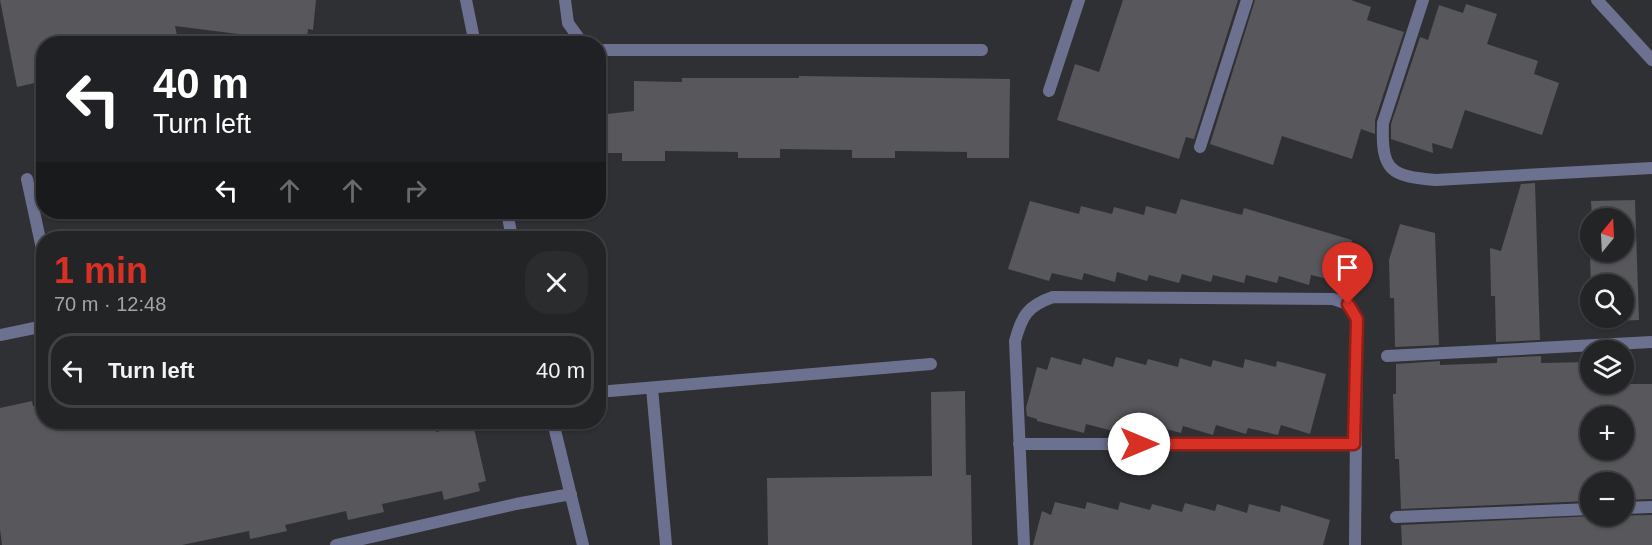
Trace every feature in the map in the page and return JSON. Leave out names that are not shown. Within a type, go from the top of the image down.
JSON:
[{"type":"street","points":[[466,0],[473,36]]},
{"type":"street","points":[[565,0],[567,23],[577,36]]},
{"type":"street","points":[[1049,92],[1079,0]]},
{"type":"street","points":[[1200,147],[1247,0]]},
{"type":"street","points":[[1423,0],[1383,123],[1382,141],[1385,156],[1394,172],[1404,176],[1436,180],[1652,168]]},
{"type":"street","points":[[1597,0],[1652,60]]},
{"type":"street","points":[[606,50],[982,50]]},
{"type":"street","points":[[27,179],[38,231]]},
{"type":"street","points":[[1024,545],[1015,341],[1022,317],[1038,302],[1053,297],[1333,299],[1348,304],[1357,319],[1354,444],[1355,545]]},
{"type":"street","points":[[0,335],[36,328]]},
{"type":"street","points":[[1387,356],[1652,342]]},
{"type":"street","points":[[606,391],[931,364]]},
{"type":"street","points":[[652,388],[666,545]]},
{"type":"street","points":[[555,429],[583,545]]},
{"type":"street","points":[[1019,444],[1354,444]]},
{"type":"street","points":[[336,545],[516,504],[571,494]]},
{"type":"street","points":[[1634,508],[1652,507]]},
{"type":"street","points":[[1396,517],[1580,509]]},
{"type":"building","points":[[0,0],[316,0],[313,30],[308,29],[307,36],[254,36],[175,26],[177,36],[36,36],[36,83],[17,87]]},
{"type":"building","points":[[1123,0],[1238,0],[1194,139],[1186,137],[1179,159],[1057,120],[1075,64],[1099,72]]},
{"type":"building","points":[[1255,0],[1351,0],[1371,7],[1367,20],[1404,32],[1375,120],[1375,134],[1361,129],[1352,159],[1282,136],[1273,165],[1210,144]]},
{"type":"building","points":[[1466,4],[1497,14],[1487,44],[1538,61],[1534,74],[1559,83],[1542,135],[1465,110],[1452,149],[1432,143],[1433,153],[1391,139],[1391,124],[1420,37],[1428,40],[1439,5],[1463,13]]},
{"type":"building","points":[[799,76],[1010,79],[1009,158],[967,158],[967,152],[895,151],[895,158],[852,158],[852,150],[780,149],[780,158],[738,158],[738,152],[665,151],[665,161],[622,161],[622,153],[606,153],[606,114],[634,111],[634,81],[682,82],[682,78],[799,78]]},
{"type":"building","points":[[1535,183],[1540,340],[1496,342],[1495,296],[1491,296],[1490,248],[1501,251],[1521,184]]},
{"type":"building","points":[[1181,199],[1242,215],[1244,208],[1352,240],[1341,282],[1311,275],[1309,285],[1279,276],[1277,283],[1246,275],[1244,283],[1213,275],[1211,282],[1182,274],[1179,283],[1149,275],[1147,281],[1117,272],[1115,282],[1084,273],[1082,280],[1052,273],[1049,281],[1008,269],[1030,201],[1079,214],[1081,206],[1112,214],[1114,207],[1144,215],[1146,206],[1176,214]]},
{"type":"building","points":[[1635,200],[1639,320],[1634,320],[1634,274],[1591,274],[1590,262],[1634,262],[1634,208],[1591,208],[1591,201]]},
{"type":"building","points":[[1400,224],[1435,233],[1439,345],[1395,347],[1394,298],[1390,298],[1389,260]]},
{"type":"building","points":[[1541,356],[1541,363],[1580,362],[1580,394],[1634,394],[1634,384],[1652,384],[1652,499],[1634,500],[1634,472],[1580,472],[1580,501],[1401,509],[1399,459],[1395,459],[1393,394],[1396,394],[1396,364],[1440,361],[1440,365],[1497,363],[1497,358]]},
{"type":"building","points":[[1051,357],[1081,365],[1083,358],[1113,367],[1116,357],[1146,365],[1148,359],[1178,367],[1180,358],[1211,367],[1213,360],[1243,368],[1245,359],[1276,367],[1277,361],[1326,374],[1310,434],[1281,425],[1278,435],[1248,428],[1246,434],[1216,425],[1213,435],[1183,426],[1181,433],[1151,425],[1149,434],[1119,425],[1117,432],[1086,424],[1084,433],[1037,421],[1027,416],[1026,408],[1037,367],[1047,370]]},
{"type":"building","points":[[965,391],[966,475],[971,475],[972,545],[768,545],[767,478],[932,476],[931,392]]},
{"type":"building","points":[[32,401],[33,406],[36,405],[36,429],[436,429],[436,432],[450,429],[474,429],[486,481],[478,483],[480,491],[444,500],[442,491],[382,504],[384,512],[348,520],[346,511],[285,525],[287,531],[250,539],[249,531],[182,545],[2,545],[0,408]]},
{"type":"building","points":[[1055,502],[1085,509],[1087,502],[1118,510],[1120,502],[1150,510],[1152,504],[1182,512],[1185,503],[1215,511],[1217,504],[1247,513],[1249,504],[1280,512],[1281,505],[1330,520],[1323,545],[1033,545],[1042,511],[1051,515]]},
{"type":"building","points":[[1634,515],[1652,515],[1652,545],[1402,545],[1401,525],[1580,517],[1580,526],[1634,526]]},
{"type":"route","points":[[1139,444],[1354,444],[1357,319],[1348,304]]}]
